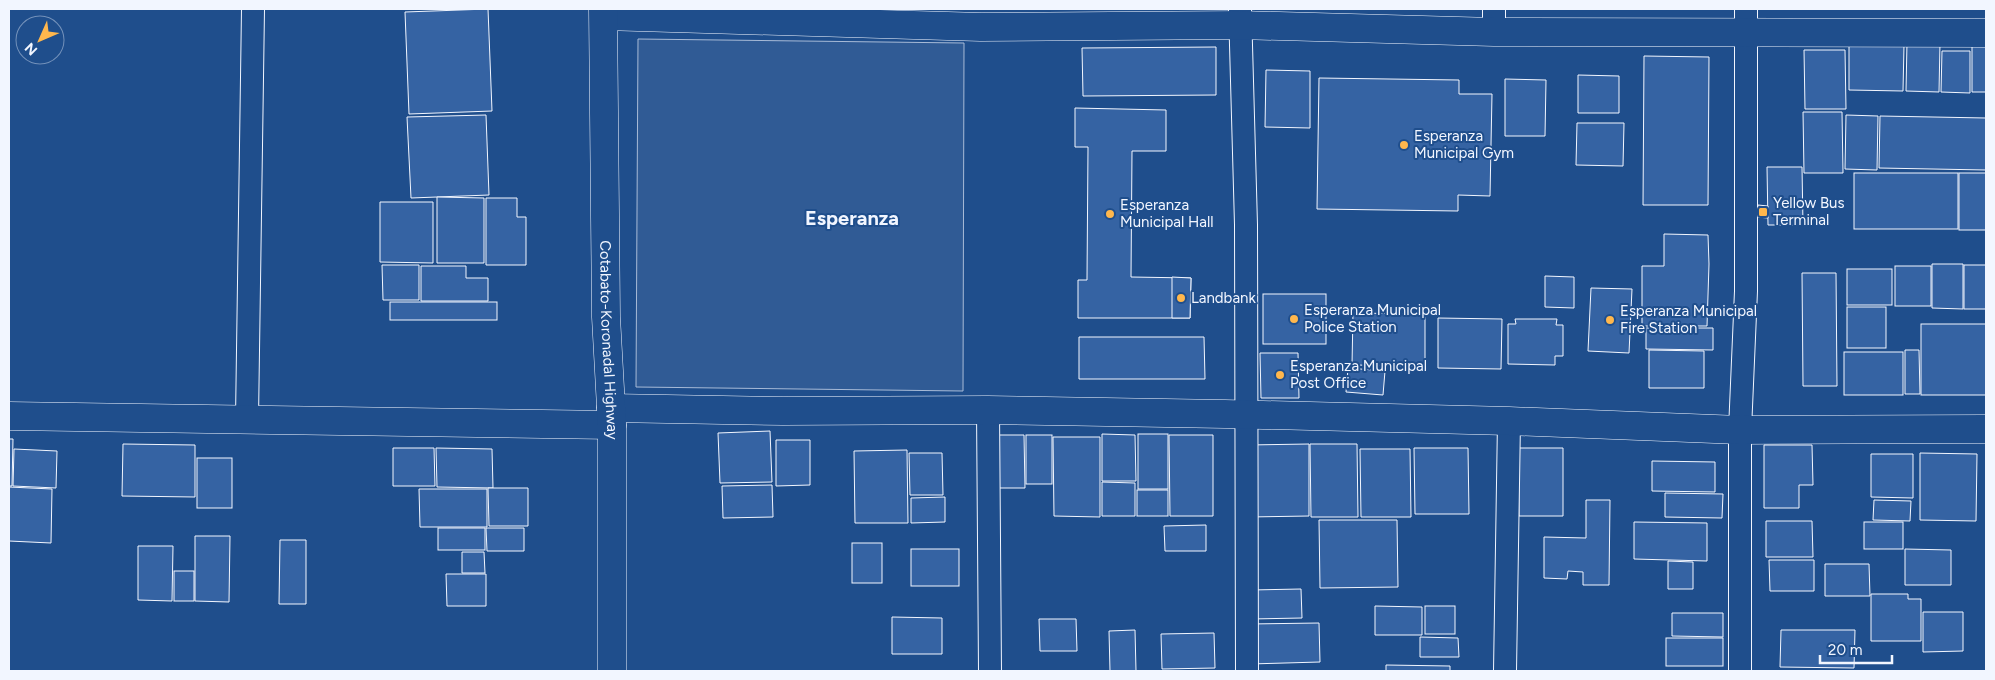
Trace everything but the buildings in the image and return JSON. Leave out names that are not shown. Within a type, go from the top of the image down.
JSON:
[{"type":"main road","points":[[604,12],[981,18],[1240,17],[1745,20],[1986,33]]},
{"type":"main road","name":"Cotabato-Koronadal Highway","points":[[604,12],[606,317],[611,417],[612,671]]},
{"type":"main road","points":[[9,416],[247,419],[611,417],[783,411],[988,410],[1247,414],[1510,421],[1740,430],[1986,428]]},
{"type":"street","points":[[247,419],[254,9]]},
{"type":"street","points":[[1240,17],[1246,225],[1247,671]]},
{"type":"street","points":[[1740,671],[1740,430],[1746,291],[1745,20]]},
{"type":"street","points":[[988,410],[990,671]]},
{"type":"street","points":[[1506,671],[1510,421]]},
{"type":"shaded area","points":[[638,39],[964,43],[963,391],[636,387]]},
{"type":"place","name":"Esperanza Municipal Gym","points":[[1404,145]]},
{"type":"place","name":"Yellow Bus Terminal","points":[[1763,212]]},
{"type":"place","name":"Esperanza Municipal Hall","points":[[1110,214]]},
{"type":"place","name":"Landbank","points":[[1181,298]]},
{"type":"place","name":"Esperanza Municipal Police Station","points":[[1294,319]]},
{"type":"place","name":"Esperanza Municipal Fire Station","points":[[1610,320]]},
{"type":"place","name":"Esperanza Municipal Post Office","points":[[1280,375]]},
{"type":"district","name":"Esperanza","points":[[852,218]]}]
